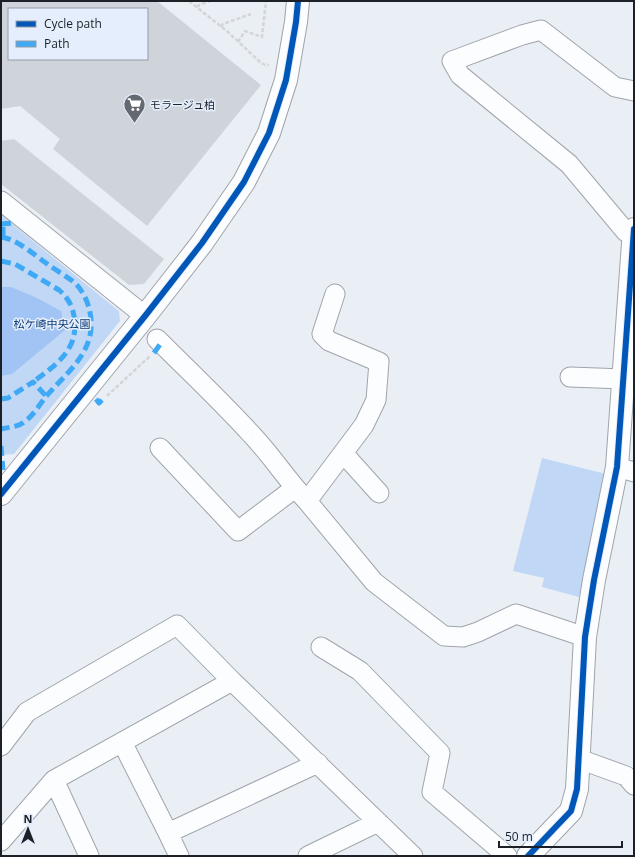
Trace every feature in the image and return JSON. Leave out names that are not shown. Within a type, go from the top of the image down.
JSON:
[{"type":"street","points":[[2,489],[34,455],[145,316],[202,243],[244,182],[269,132],[286,80],[298,1]]},
{"type":"street","points":[[634,90],[615,87],[541,30],[522,35],[452,61],[460,75],[568,164],[626,232],[634,234]]},
{"type":"street","points":[[1,201],[145,316]]},
{"type":"street","points":[[528,856],[571,811],[577,789],[585,637],[594,580],[626,470],[634,229]]},
{"type":"street","points":[[160,448],[238,531],[301,494],[343,453],[364,425],[376,400],[379,362],[329,341],[322,334],[335,294]]},
{"type":"street","points":[[156,346],[252,435],[374,582],[444,636],[462,637],[478,632],[516,614],[585,637]]},
{"type":"street","points":[[570,377],[629,378]]},
{"type":"street","points":[[343,453],[379,493]]},
{"type":"street","points":[[1,746],[27,712],[178,625],[232,681],[413,856]]},
{"type":"street","points":[[321,647],[360,671],[440,753],[432,792],[507,856]]},
{"type":"street","points":[[1,841],[54,780],[232,681]]},
{"type":"street","points":[[122,742],[178,856]]},
{"type":"street","points":[[578,759],[626,776],[634,785]]},
{"type":"street","points":[[168,833],[318,763]]},
{"type":"street","points":[[54,780],[89,856]]},
{"type":"street","points":[[308,856],[378,822]]},
{"type":"path","points":[[189,1],[260,62],[265,65],[271,65]]},
{"type":"path","points":[[197,8],[199,5],[210,1]]},
{"type":"path","points":[[238,42],[245,31],[262,37],[266,1]]},
{"type":"path","points":[[221,27],[223,24],[251,14]]},
{"type":"path","points":[[102,400],[156,346]]},
{"type":"green space","name":"松ケ崎中央公園","points":[[1,215],[119,311],[120,321],[14,454],[1,455]]},
{"type":"green space","points":[[542,458],[610,475],[579,597],[542,587],[544,578],[513,571]]},
{"type":"shaded area","points":[[1,287],[11,287],[37,298],[61,311],[65,330],[12,374],[1,376]]},
{"type":"building","name":"モラージュ柏","points":[[1,1],[157,1],[261,85],[147,226],[53,149],[60,139],[20,106],[1,109]]},
{"type":"building","points":[[14,139],[164,259],[144,284],[129,285],[1,184],[1,141]]},
{"type":"marked path","points":[[1,224],[14,223]]},
{"type":"marked path","points":[[3,224],[3,237]]},
{"type":"marked path","points":[[1,237],[7,238],[19,244],[76,284],[87,302],[91,321],[87,345],[82,355],[67,374],[28,419],[22,424],[1,429]]},
{"type":"marked path","points":[[1,261],[15,264],[59,290],[71,305],[73,312],[75,328],[70,347],[58,362],[33,382]]},
{"type":"marked path","points":[[154,353],[161,343]]},
{"type":"marked path","points":[[1,399],[8,398],[33,382],[46,396]]},
{"type":"marked path","points":[[96,399],[99,403],[102,400]]},
{"type":"marked path","points":[[1,446],[3,470]]},
{"type":"cycle path","points":[[1,494],[202,243],[244,182],[269,133],[286,80],[298,1]]},
{"type":"cycle path","points":[[528,856],[571,811],[577,789],[585,637],[594,580],[617,467],[634,229]]},
{"type":"place","name":"モラージュ柏","points":[[135,124]]}]
